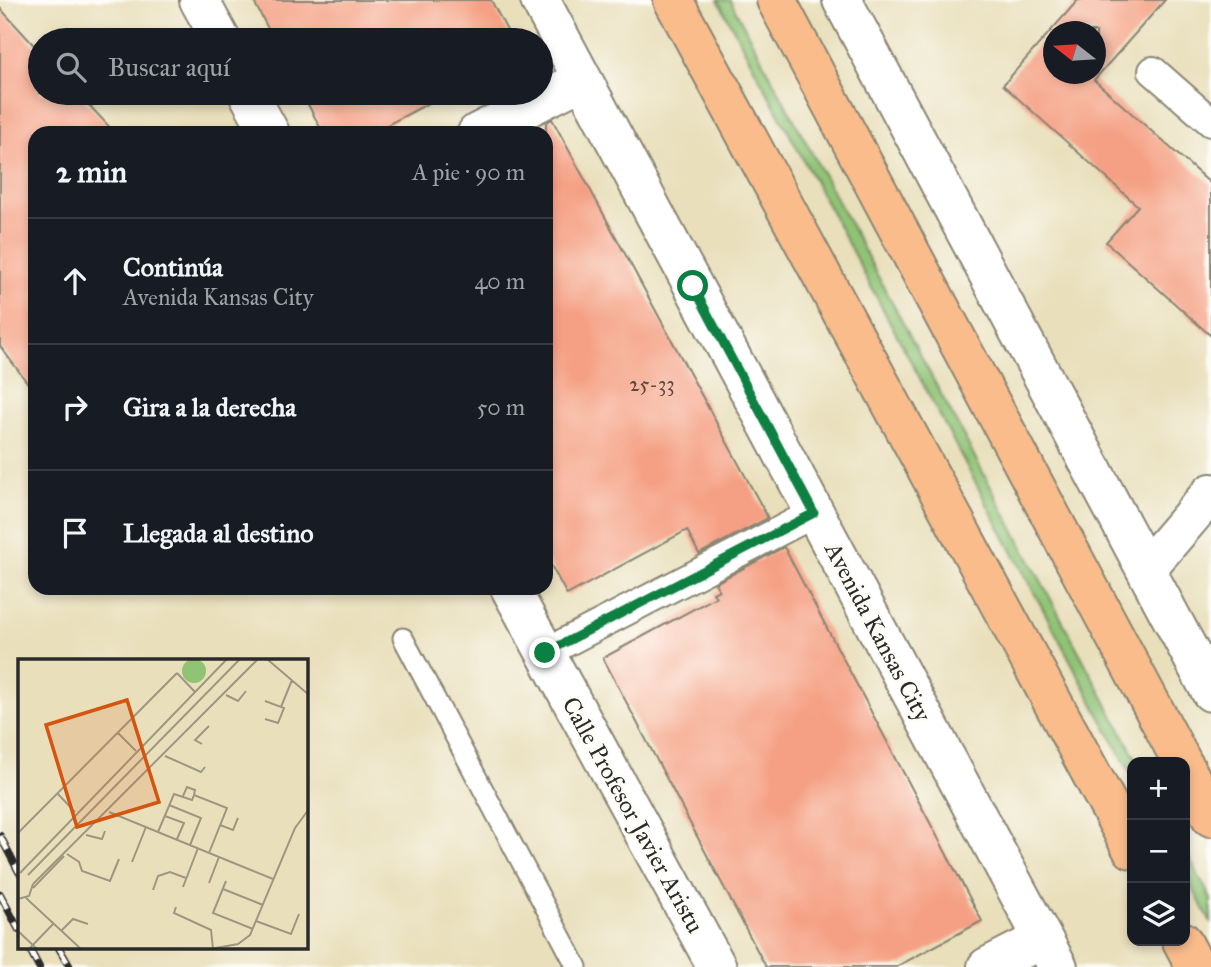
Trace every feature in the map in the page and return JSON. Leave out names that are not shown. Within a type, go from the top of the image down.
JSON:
[{"type":"main road","points":[[673,0],[1127,840]]},
{"type":"main road","points":[[776,0],[1179,757]]},
{"type":"main road","points":[[1190,777],[1211,817]]},
{"type":"main road","points":[[1185,946],[1196,967]]},
{"type":"street","points":[[199,0],[214,28]]},
{"type":"street","name":"Avenida Kansas City","points":[[540,0],[1050,953]]},
{"type":"street","points":[[842,0],[1211,692]]},
{"type":"street","points":[[1153,71],[1211,122]]},
{"type":"street","points":[[553,95],[582,80]]},
{"type":"street","points":[[255,105],[266,126]]},
{"type":"street","points":[[491,126],[532,105]]},
{"type":"street","points":[[1146,569],[1211,493]]},
{"type":"street","points":[[545,653],[814,513]]},
{"type":"street","name":"Calle Profesor Javier Aristu","points":[[514,595],[717,967]]},
{"type":"street","points":[[987,967],[1050,953]]},
{"type":"lane","points":[[403,638],[577,967]]},
{"type":"green space","points":[[718,0],[730,0],[1135,757],[1127,757],[1127,767]]},
{"type":"green space","points":[[1190,859],[1211,899],[1211,923],[1190,883]]},
{"type":"building","points":[[253,0],[491,0],[506,28],[268,28]]},
{"type":"building","points":[[1078,0],[1165,0],[1106,66],[1106,21],[1059,21]]},
{"type":"building","points":[[0,8],[28,39],[28,105],[89,105],[109,126],[28,126],[28,384],[0,346]]},
{"type":"building","points":[[1043,40],[1043,84],[1098,84],[1211,184],[1211,336],[1106,242],[1138,206],[1003,85]]},
{"type":"building","points":[[308,105],[425,105],[385,126],[319,126]]},
{"type":"building","points":[[552,119],[768,518],[699,554],[687,530],[567,595],[553,569],[553,126],[546,126]]},
{"type":"building","points":[[784,547],[982,921],[896,967],[766,967],[603,658],[716,597],[713,593],[719,590],[715,583]]},
{"type":"railway","points":[[0,836],[18,870]]},
{"type":"railway","points":[[0,894],[18,928]]},
{"type":"railway","points":[[30,950],[39,967]]},
{"type":"railway","points":[[60,950],[70,967]]},
{"type":"route","points":[[545,653],[814,513],[693,286]]}]
